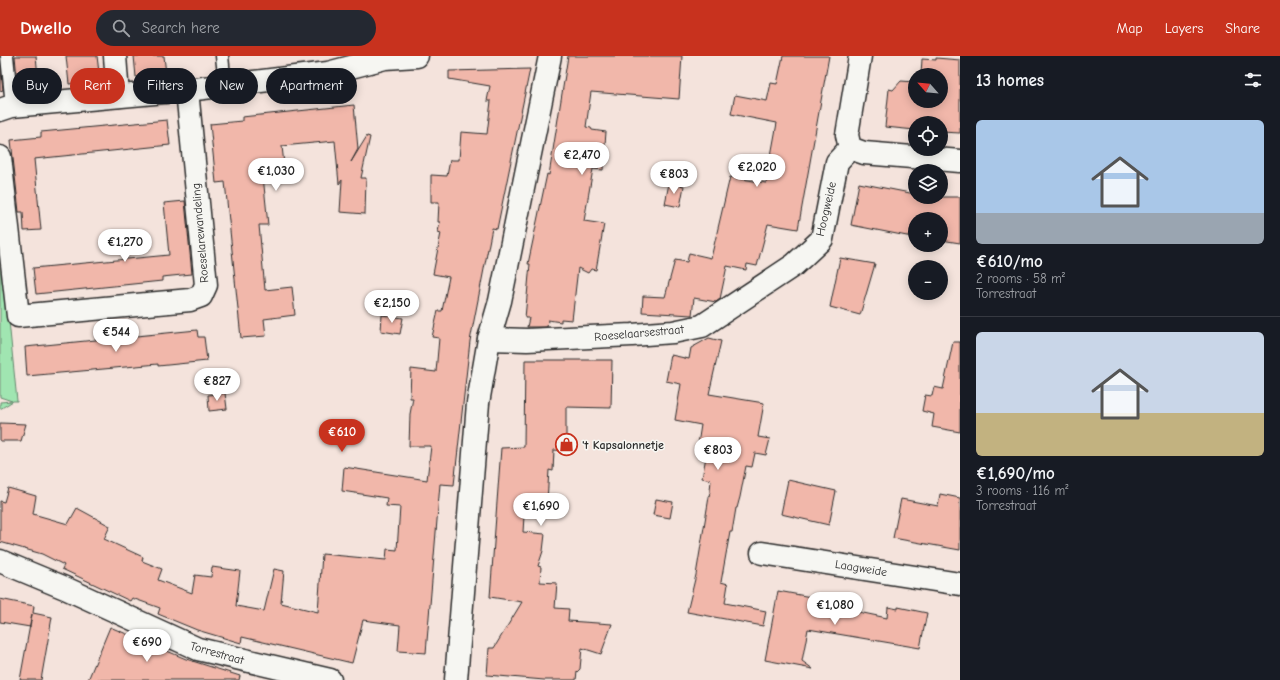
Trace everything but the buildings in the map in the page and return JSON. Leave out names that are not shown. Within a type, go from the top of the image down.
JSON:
[{"type":"street","points":[[115,56],[116,68]]},
{"type":"street","points":[[258,78],[327,64],[417,56]]},
{"type":"street","points":[[456,680],[478,403],[489,339],[500,301],[550,56]]},
{"type":"street","points":[[860,56],[847,135],[850,148],[864,153],[960,161]]},
{"type":"street","points":[[6,108],[70,101]]},
{"type":"street","name":"Roeselarewandeling","points":[[0,157],[18,316],[190,300],[201,296],[206,285],[188,104]]},
{"type":"street","name":"Hoogweide","points":[[794,265],[822,239],[837,162],[850,148]]},
{"type":"street","name":"Roeselaarsestraat","points":[[489,339],[527,340],[632,335],[687,330],[702,326],[794,265]]},
{"type":"street","name":"Laagweide","points":[[762,553],[960,584]]},
{"type":"street","name":"Torrestraat","points":[[0,561],[65,588],[198,649],[330,680]]},
{"type":"lane","points":[[6,108],[7,56]]},
{"type":"lane","points":[[222,56],[223,68]]},
{"type":"green space","points":[[0,231],[17,401],[13,401],[0,409],[0,402],[12,401],[0,397]]},
{"type":"place","name":"'t Kapsalonnetje","points":[[566,445]]}]
